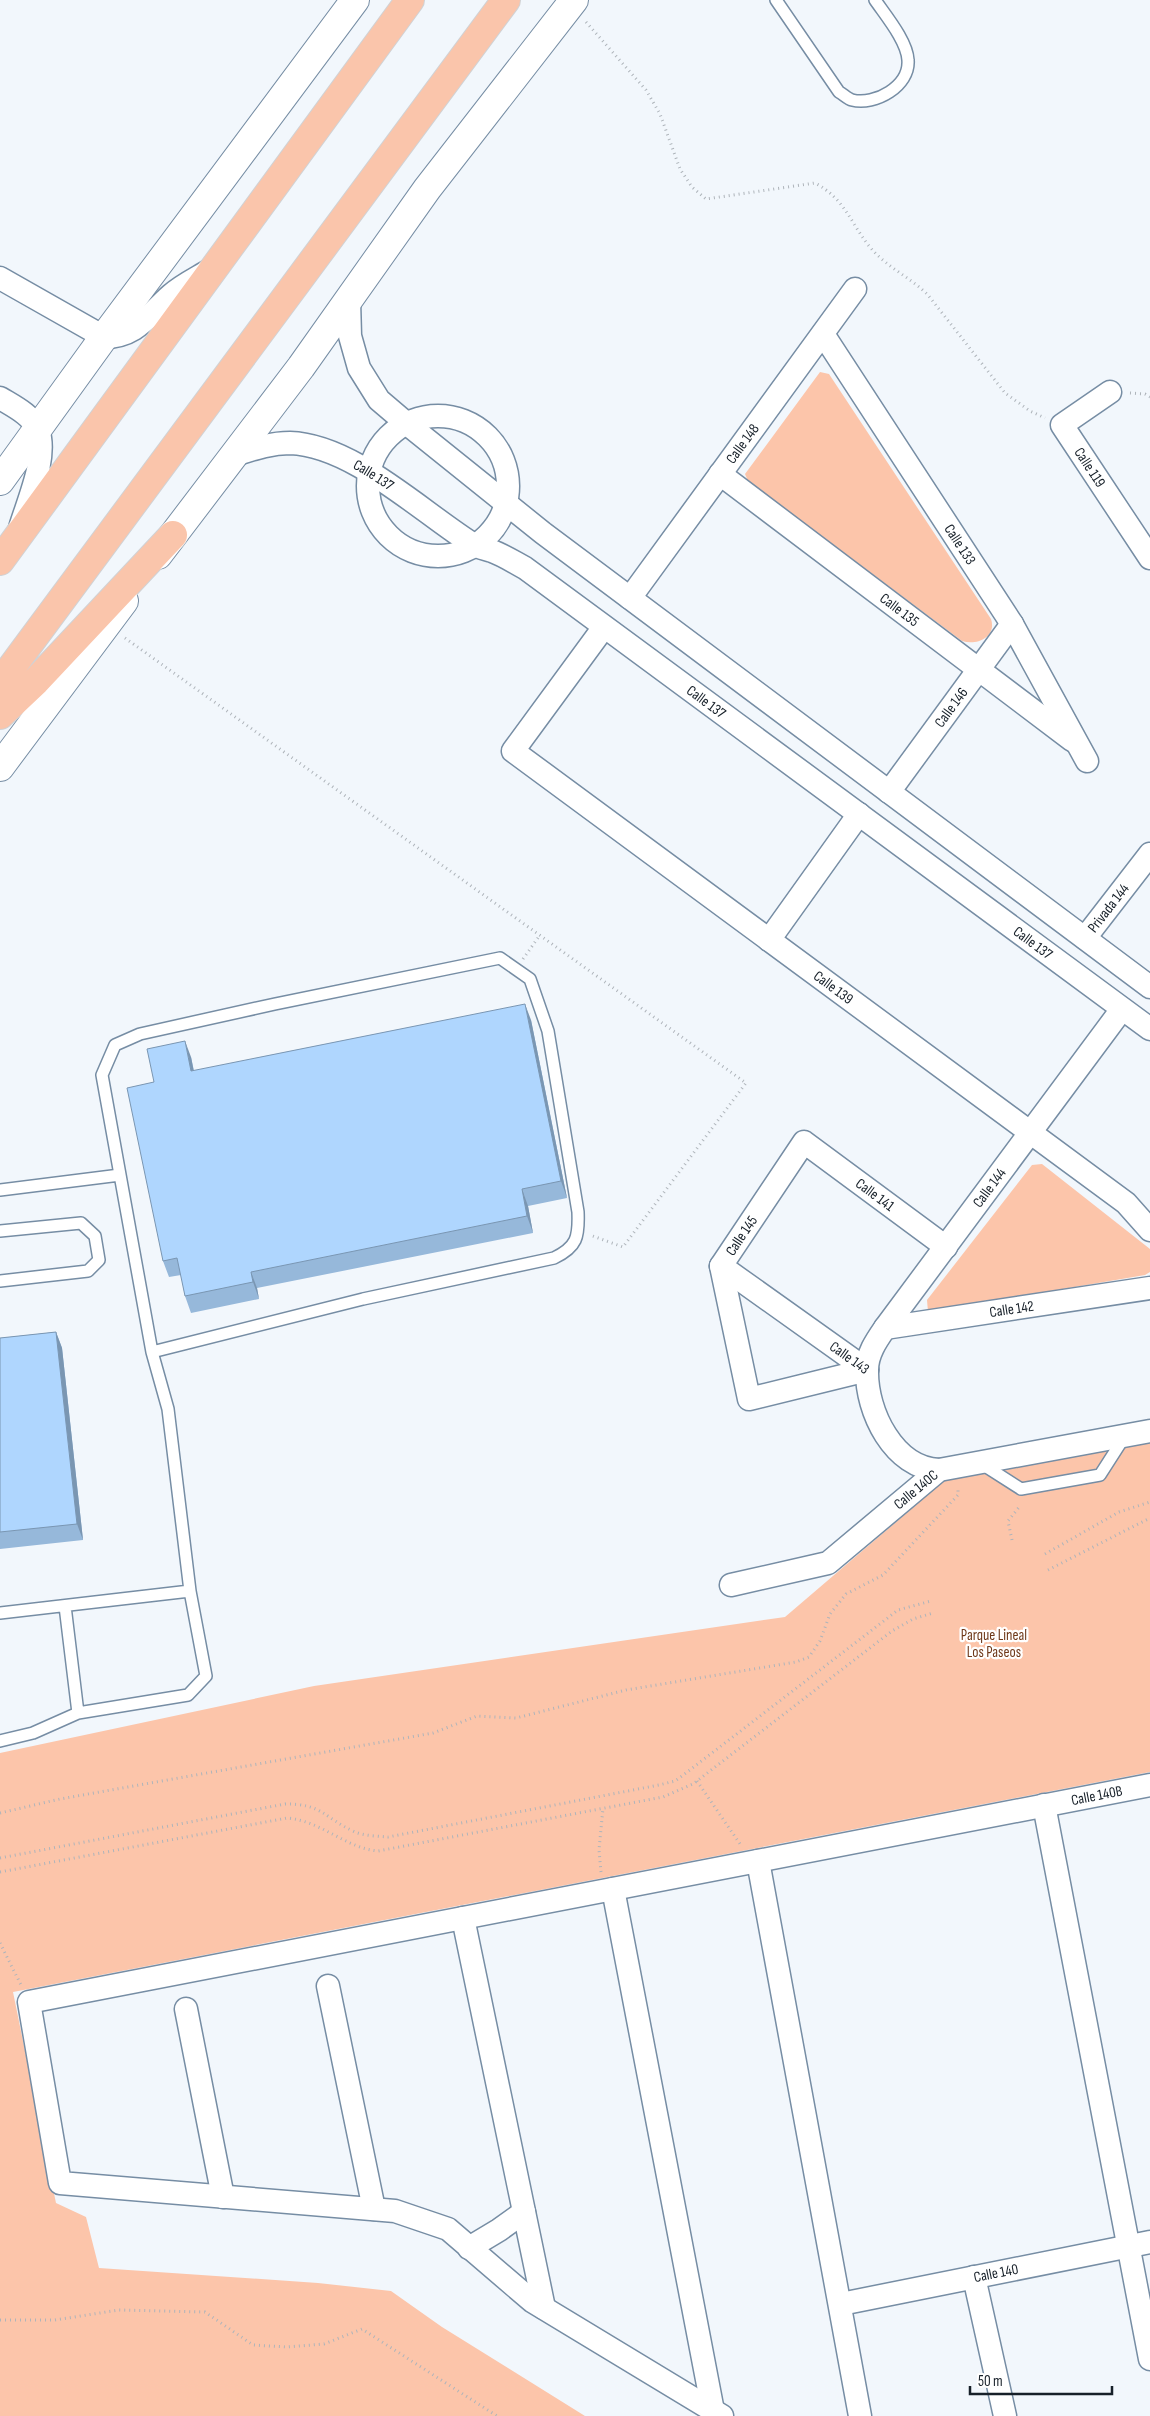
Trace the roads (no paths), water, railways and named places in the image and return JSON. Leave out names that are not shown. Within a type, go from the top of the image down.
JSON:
[{"type":"highway","points":[[0,683],[506,0]]},
{"type":"highway","points":[[0,561],[402,6]]},
{"type":"highway","points":[[0,715],[36,681],[173,535]]},
{"type":"main road","points":[[0,481],[104,337],[355,0]]},
{"type":"main road","points":[[0,767],[349,300],[427,189],[571,4]]},
{"type":"street","points":[[0,278],[104,337],[118,337],[136,328],[171,295],[213,268]]},
{"type":"street","name":"Calle 148","points":[[630,598],[855,289]]},
{"type":"street","points":[[349,300],[350,336],[359,368],[379,400],[543,533],[1150,987]]},
{"type":"street","name":"Calle 133","points":[[823,334],[1012,624],[1083,753]]},
{"type":"street","name":"Calle 119","points":[[1110,392],[1062,426],[1150,558]]},
{"type":"street","points":[[0,398],[22,411],[38,430],[41,457],[18,536]]},
{"type":"street","points":[[428,416],[450,417],[472,424],[490,439],[502,458],[508,480],[507,503],[500,520],[490,534],[476,546],[454,555],[431,556],[409,550],[389,537],[376,518],[368,496],[369,472],[376,452],[389,436],[406,423],[428,416]]},
{"type":"street","name":"Calle 137","points":[[234,455],[267,445],[300,444],[332,453],[369,472],[476,546],[501,555],[525,568],[1150,1030]]},
{"type":"street","name":"Calle 135","points":[[720,474],[977,669],[1083,753]]},
{"type":"street","name":"Calle 146","points":[[889,792],[977,669],[1012,624]]},
{"type":"street","name":"Calle 139","points":[[604,626],[513,751],[1126,1203],[1150,1230]]},
{"type":"street","points":[[775,753],[795,721]]},
{"type":"street","points":[[769,940],[859,814]]},
{"type":"street","name":"Privada 144","points":[[1085,938],[1150,854]]},
{"type":"street","points":[[967,895],[987,865]]},
{"type":"street","name":"Calle 144","points":[[867,1370],[871,1351],[885,1328],[1122,1009]]},
{"type":"street","name":"Calle 141","points":[[804,1142],[946,1247]]},
{"type":"street","name":"Calle 145","points":[[804,1142],[721,1266],[749,1399],[867,1370]]},
{"type":"street","name":"Calle 143","points":[[721,1266],[867,1370],[871,1402],[896,1449],[916,1466],[949,1469]]},
{"type":"street","name":"Calle 142","points":[[885,1328],[1143,1290]]},
{"type":"street","name":"Calle 140C","points":[[731,1585],[828,1563],[949,1469],[1150,1431]]},
{"type":"street","name":"Calle 140B","points":[[223,2197],[60,2183],[29,2002],[1150,1785]]},
{"type":"street","points":[[1044,1805],[1150,2359]]},
{"type":"street","points":[[758,1861],[860,2416]]},
{"type":"street","points":[[608,1890],[718,2413]]},
{"type":"street","points":[[463,1918],[544,2308]]},
{"type":"street","points":[[328,1986],[374,2209]]},
{"type":"street","points":[[186,2009],[223,2197],[395,2211],[448,2230],[532,2301],[718,2413]]},
{"type":"street","points":[[469,2248],[524,2212]]},
{"type":"street","name":"Calle 140","points":[[840,2304],[1150,2242]]},
{"type":"street","points":[[974,2277],[1006,2416]]},
{"type":"lane","points":[[776,0],[839,92],[852,100],[873,100],[898,86],[906,75],[908,60],[900,36],[875,0]]},
{"type":"lane","points":[[0,1741],[33,1733],[78,1713],[188,1695],[206,1676],[190,1592],[168,1408],[152,1352],[102,1074],[115,1045],[140,1034],[500,958],[530,978],[548,1031],[578,1212],[579,1231],[574,1244],[566,1252],[554,1258],[363,1299],[152,1352]]},
{"type":"lane","points":[[0,1190],[120,1175]]},
{"type":"lane","points":[[0,1231],[81,1222],[95,1236],[99,1260],[88,1271],[0,1281]]},
{"type":"lane","points":[[981,1463],[1021,1490],[1100,1475],[1125,1436]]},
{"type":"lane","points":[[0,1613],[190,1592]]},
{"type":"lane","points":[[66,1606],[78,1713]]},
{"type":"park label","name":"Parque Lineal Los Paseos","points":[[994,1644]]}]
